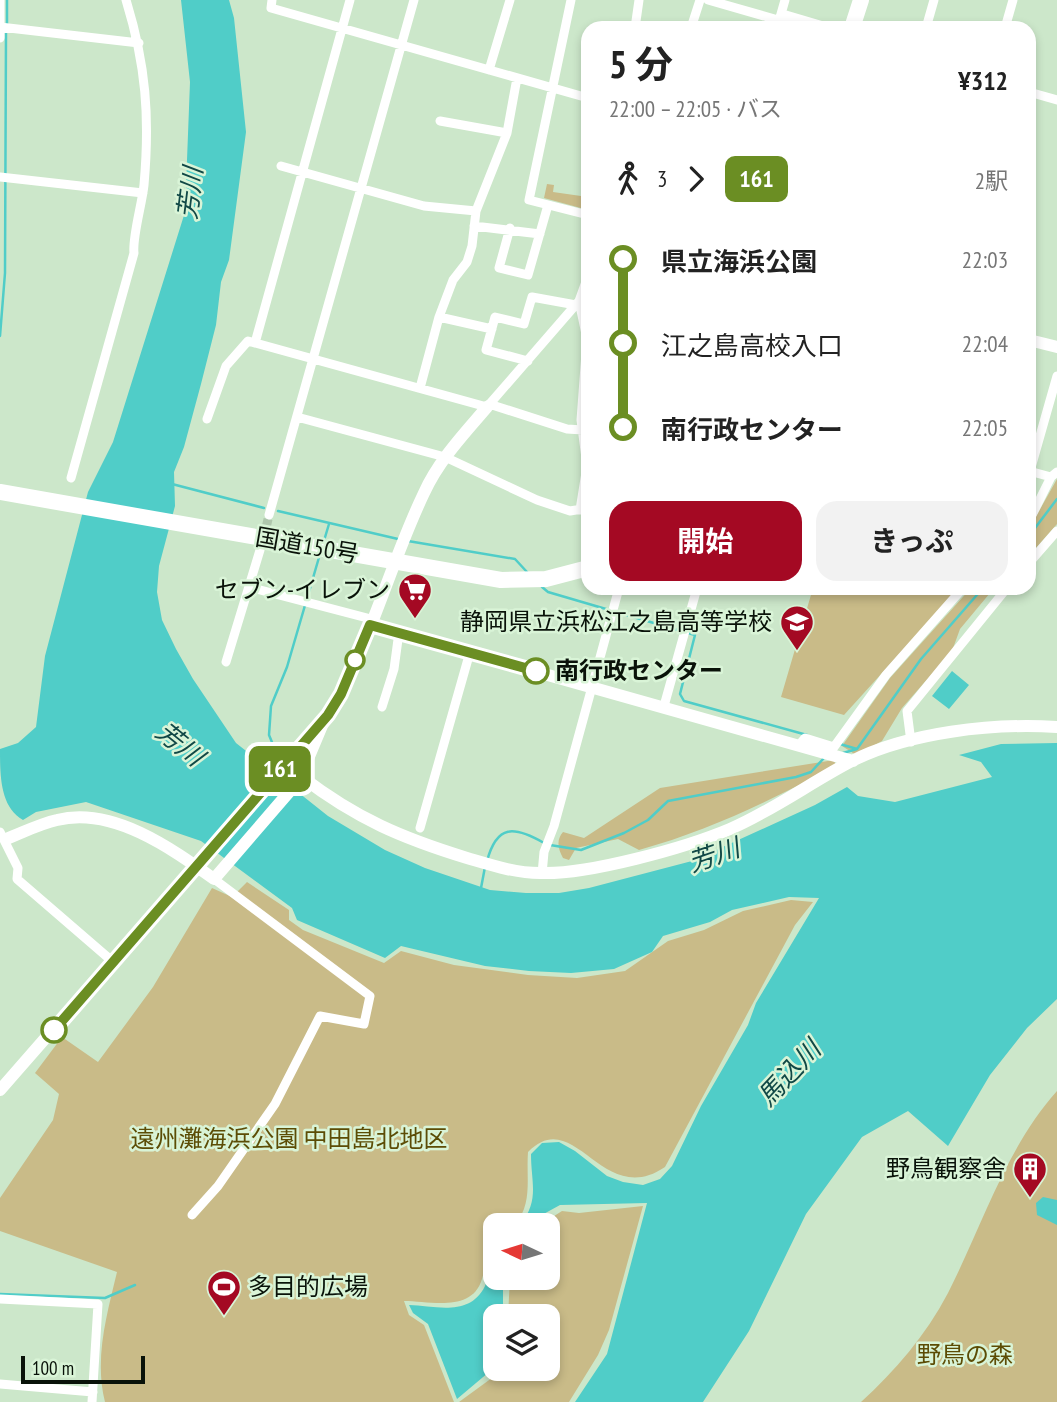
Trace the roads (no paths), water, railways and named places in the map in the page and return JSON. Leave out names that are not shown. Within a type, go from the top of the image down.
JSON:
[{"type":"highway","points":[[854,21],[861,0]]},
{"type":"highway","name":"国道150号","points":[[0,486],[67,503]]},
{"type":"highway","name":"国道150号","points":[[0,492],[523,581],[581,569]]},
{"type":"street","points":[[0,0],[0,38]]},
{"type":"street","points":[[71,478],[134,253],[133,244],[143,194],[147,96],[139,43],[126,0]]},
{"type":"street","points":[[272,0],[271,8],[581,96]]},
{"type":"street","points":[[255,343],[350,0]]},
{"type":"street","points":[[270,515],[414,0]]},
{"type":"street","points":[[489,70],[510,0]]},
{"type":"street","points":[[571,0],[529,200],[581,213]]},
{"type":"street","points":[[636,21],[639,0]]},
{"type":"street","points":[[693,21],[700,0]]},
{"type":"street","points":[[708,0],[768,21]]},
{"type":"street","points":[[781,21],[785,0]]},
{"type":"street","points":[[928,21],[934,0]]},
{"type":"street","points":[[1007,21],[1013,0]]},
{"type":"street","points":[[782,21],[786,15],[806,21]]},
{"type":"street","points":[[0,27],[139,43]]},
{"type":"street","points":[[420,388],[439,317],[453,280],[467,262],[476,211],[507,133],[517,78]]},
{"type":"street","points":[[1036,94],[1057,100]]},
{"type":"street","points":[[440,121],[507,133]]},
{"type":"street","points":[[281,166],[424,206],[476,211]]},
{"type":"street","points":[[0,177],[143,194]]},
{"type":"street","points":[[510,228],[499,268],[528,275],[548,205]]},
{"type":"street","points":[[474,226],[510,228],[540,234]]},
{"type":"street","points":[[214,879],[302,777],[328,715],[341,694],[424,491],[445,457],[578,303],[581,295]]},
{"type":"street","points":[[528,362],[486,350],[495,317],[524,324],[532,297],[578,303]]},
{"type":"street","points":[[578,303],[581,315]]},
{"type":"street","points":[[439,317],[492,329]]},
{"type":"street","points":[[207,419],[226,366],[248,341],[488,405],[545,423],[581,430]]},
{"type":"street","points":[[1036,342],[1057,347]]},
{"type":"street","points":[[1036,450],[1057,376]]},
{"type":"street","points":[[297,417],[445,457],[537,500],[570,511],[581,511]]},
{"type":"street","points":[[1036,472],[1054,475],[1036,508]]},
{"type":"street","points":[[1036,555],[1057,531]]},
{"type":"street","points":[[226,662],[260,551]]},
{"type":"street","points":[[249,587],[853,761]]},
{"type":"street","points":[[542,874],[544,852],[554,826],[616,595]]},
{"type":"street","points":[[664,706],[695,595]]},
{"type":"street","points":[[799,745],[805,738],[834,747],[886,675],[957,595]]},
{"type":"street","points":[[911,742],[907,711],[1001,595]]},
{"type":"street","points":[[382,707],[394,669],[399,632]]},
{"type":"street","points":[[420,828],[470,652]]},
{"type":"street","points":[[0,1090],[328,715]]},
{"type":"street","points":[[302,777],[357,816],[396,834],[484,862],[542,874],[634,858],[721,832],[853,761],[911,742],[982,727],[1057,727]]},
{"type":"street","points":[[112,961],[17,880],[18,868],[3,836],[56,820],[87,817],[102,819],[144,836],[198,865],[370,996],[364,1024],[320,1016],[275,1104],[218,1186],[192,1215]]},
{"type":"street","points":[[0,1299],[98,1304],[92,1397],[0,1384]]},
{"type":"water","points":[[181,0],[229,0],[234,18],[246,132],[229,260],[221,282],[216,325],[184,447],[174,472],[175,506],[159,566],[157,592],[162,620],[193,679],[236,743],[328,816],[385,850],[425,868],[490,890],[559,893],[589,888],[692,861],[815,805],[847,787],[858,796],[895,802],[992,777],[981,762],[959,755],[1001,744],[1057,743],[1057,999],[1027,1028],[990,1075],[948,1146],[908,1111],[862,1137],[806,1214],[749,1331],[703,1402],[575,1402],[607,1354],[647,1203],[560,1205],[545,1213],[527,1213],[533,1183],[531,1154],[542,1143],[559,1142],[607,1176],[623,1182],[643,1185],[660,1179],[672,1166],[701,1106],[748,1025],[756,1003],[819,898],[789,897],[732,910],[710,922],[663,936],[652,952],[614,969],[571,973],[529,971],[485,966],[401,946],[385,958],[297,920],[292,908],[201,841],[86,802],[36,812],[23,820],[15,814],[6,799],[1,779],[0,749],[18,743],[36,727],[45,656],[88,492],[113,442],[185,212],[190,82]]},
{"type":"water","points":[[952,671],[969,685],[949,709],[932,696]]},
{"type":"water","points":[[1043,1197],[1057,1200],[1057,1225],[1037,1215],[1036,1203]]},
{"type":"water","points":[[483,1289],[503,1290],[503,1304],[483,1304],[483,1377],[457,1399],[428,1324],[413,1313],[409,1305],[452,1308],[471,1302]]},
{"type":"waterway","points":[[7,0],[7,25]]},
{"type":"waterway","points":[[0,336],[5,273],[6,31]]},
{"type":"waterway","points":[[172,484],[264,508]]},
{"type":"waterway","points":[[1036,527],[1057,499]]},
{"type":"waterway","points":[[278,511],[398,539]]},
{"type":"waterway","points":[[323,544],[329,524]]},
{"type":"waterway","points":[[408,541],[515,559],[527,572]]},
{"type":"waterway","points":[[281,764],[269,735],[271,706],[287,667],[320,554]]},
{"type":"waterway","points":[[542,587],[548,592],[681,631]]},
{"type":"waterway","points":[[843,753],[857,749],[921,659],[977,595]]},
{"type":"waterway","points":[[688,633],[695,635],[680,694],[684,701],[807,735]]},
{"type":"waterway","points":[[840,744],[857,749]]},
{"type":"waterway","points":[[550,845],[581,850],[648,820],[668,801],[796,777],[811,772],[824,758]]},
{"type":"waterway","points":[[487,861],[496,840],[508,832],[524,833],[544,843]]},
{"type":"waterway","points":[[481,888],[485,867]]},
{"type":"waterway","points":[[0,1294],[105,1298],[135,1285]]},
{"type":"tunnel","points":[[263,541],[269,515]]},
{"type":"place","name":"セブン-イレブン","points":[[415,620]]},
{"type":"place","name":"静岡県立浜松江之島高等学校","points":[[797,652]]},
{"type":"place","name":"南行政センター","points":[[536,671]]},
{"type":"place","name":"野鳥観察舎","points":[[1030,1199]]},
{"type":"place","name":"多目的広場","points":[[224,1317]]},
{"type":"water label","name":"芳川","points":[[190,193]]},
{"type":"water label","name":"芳川","points":[[180,744]]},
{"type":"water label","name":"芳川","points":[[714,855]]},
{"type":"water label","name":"馬込川","points":[[789,1073]]},
{"type":"park label","name":"遠州灘海浜公園 中田島北地区","points":[[289,1139]]},
{"type":"park label","name":"野鳥の森","points":[[965,1355]]}]
